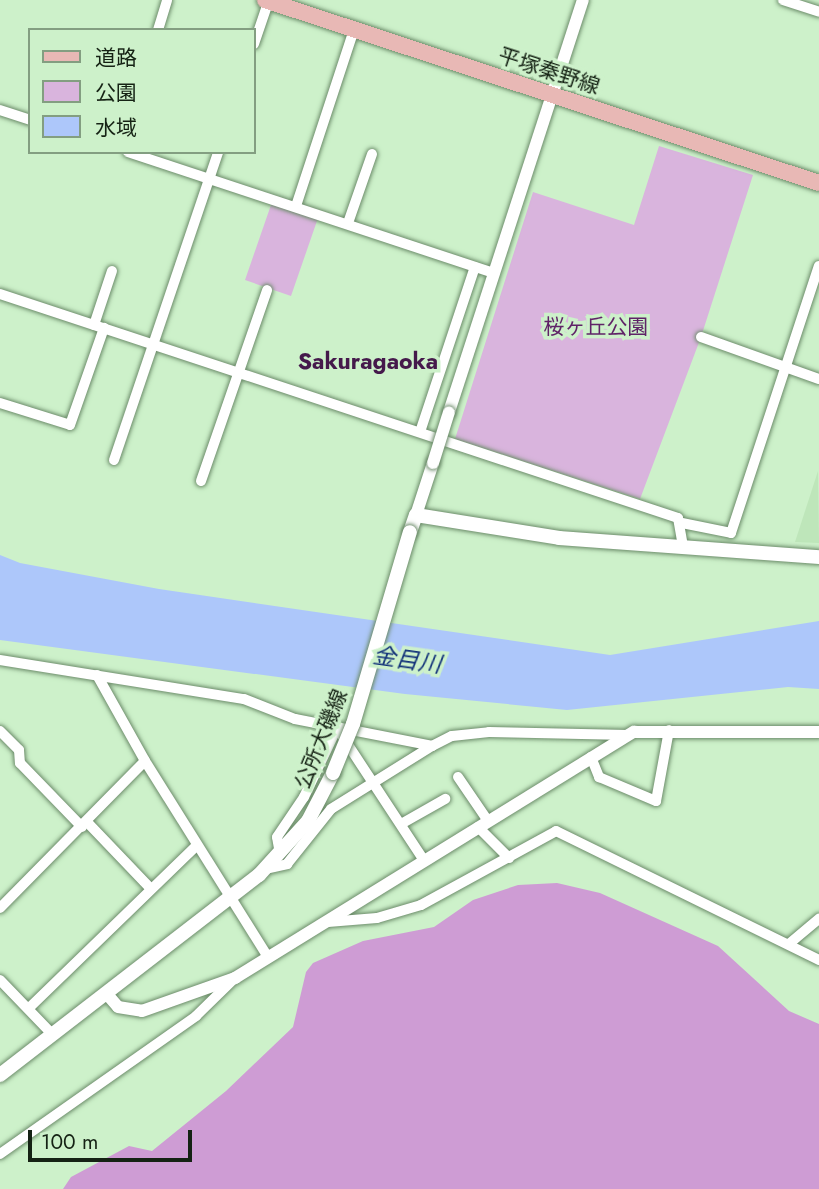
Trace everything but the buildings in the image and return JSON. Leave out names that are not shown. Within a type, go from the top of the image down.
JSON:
[{"type":"main road","name":"平塚秦野線","points":[[267,0],[819,183]]},
{"type":"main road","name":"公所大磯線","points":[[0,1075],[232,898],[266,869],[308,821],[333,773],[353,724],[416,516]]},
{"type":"main road","points":[[416,516],[559,538],[819,557]]},
{"type":"street","points":[[159,28],[167,0]]},
{"type":"street","points":[[256,37],[267,0]]},
{"type":"street","points":[[416,516],[583,0]]},
{"type":"street","points":[[783,0],[819,12]]},
{"type":"street","points":[[296,206],[354,30]]},
{"type":"street","points":[[0,110],[28,119]]},
{"type":"street","points":[[134,154],[494,273]]},
{"type":"street","points":[[114,460],[217,154]]},
{"type":"street","points":[[348,223],[372,154]]},
{"type":"street","points":[[0,294],[420,432],[682,523],[731,533],[819,266]]},
{"type":"street","points":[[420,432],[475,267]]},
{"type":"street","points":[[0,403],[70,425],[99,327],[112,271]]},
{"type":"street","points":[[201,481],[267,290]]},
{"type":"street","points":[[701,337],[819,379]]},
{"type":"street","points":[[682,523],[683,546]]},
{"type":"street","points":[[0,660],[244,699],[295,719],[432,746]]},
{"type":"street","points":[[97,675],[145,761],[268,957]]},
{"type":"street","points":[[337,728],[375,781],[423,859]]},
{"type":"street","points":[[280,854],[277,837],[304,797],[337,728]]},
{"type":"street","points":[[266,869],[287,864],[331,809],[452,736],[489,732],[628,735],[669,730],[819,732]]},
{"type":"street","points":[[591,757],[599,777],[656,801],[669,730]]},
{"type":"street","points":[[0,731],[19,750],[20,763],[150,888]]},
{"type":"street","points":[[0,1154],[196,1016],[235,978],[423,859],[628,735]]},
{"type":"street","points":[[0,908],[145,761]]},
{"type":"street","points":[[458,777],[483,824],[509,858]]},
{"type":"street","points":[[401,824],[444,799]]},
{"type":"street","points":[[322,923],[377,918],[421,905],[556,831],[790,943],[819,960]]},
{"type":"street","points":[[29,1008],[197,845]]},
{"type":"street","points":[[790,943],[819,919]]},
{"type":"street","points":[[106,993],[118,1007],[142,1011],[235,978]]},
{"type":"street","points":[[0,980],[52,1034]]},
{"type":"shaded area","points":[[818,471],[819,543],[795,542]]},
{"type":"shaded area","points":[[557,883],[600,893],[718,946],[789,1011],[819,1024],[819,1189],[63,1189],[71,1177],[129,1146],[152,1151],[226,1091],[293,1027],[306,972],[313,963],[363,941],[434,927],[473,900],[518,885]]},
{"type":"green space","name":"桜ヶ丘公園","points":[[659,146],[753,175],[701,337],[640,499],[455,439],[533,192],[634,225]]},
{"type":"green space","points":[[272,202],[318,218],[291,296],[245,280]]},
{"type":"water","name":"金目川","points":[[0,555],[20,563],[159,589],[610,655],[819,621],[819,689],[788,687],[567,710],[405,694],[0,640]]},
{"type":"district","name":"Sakuragaoka","points":[[368,361]]}]
